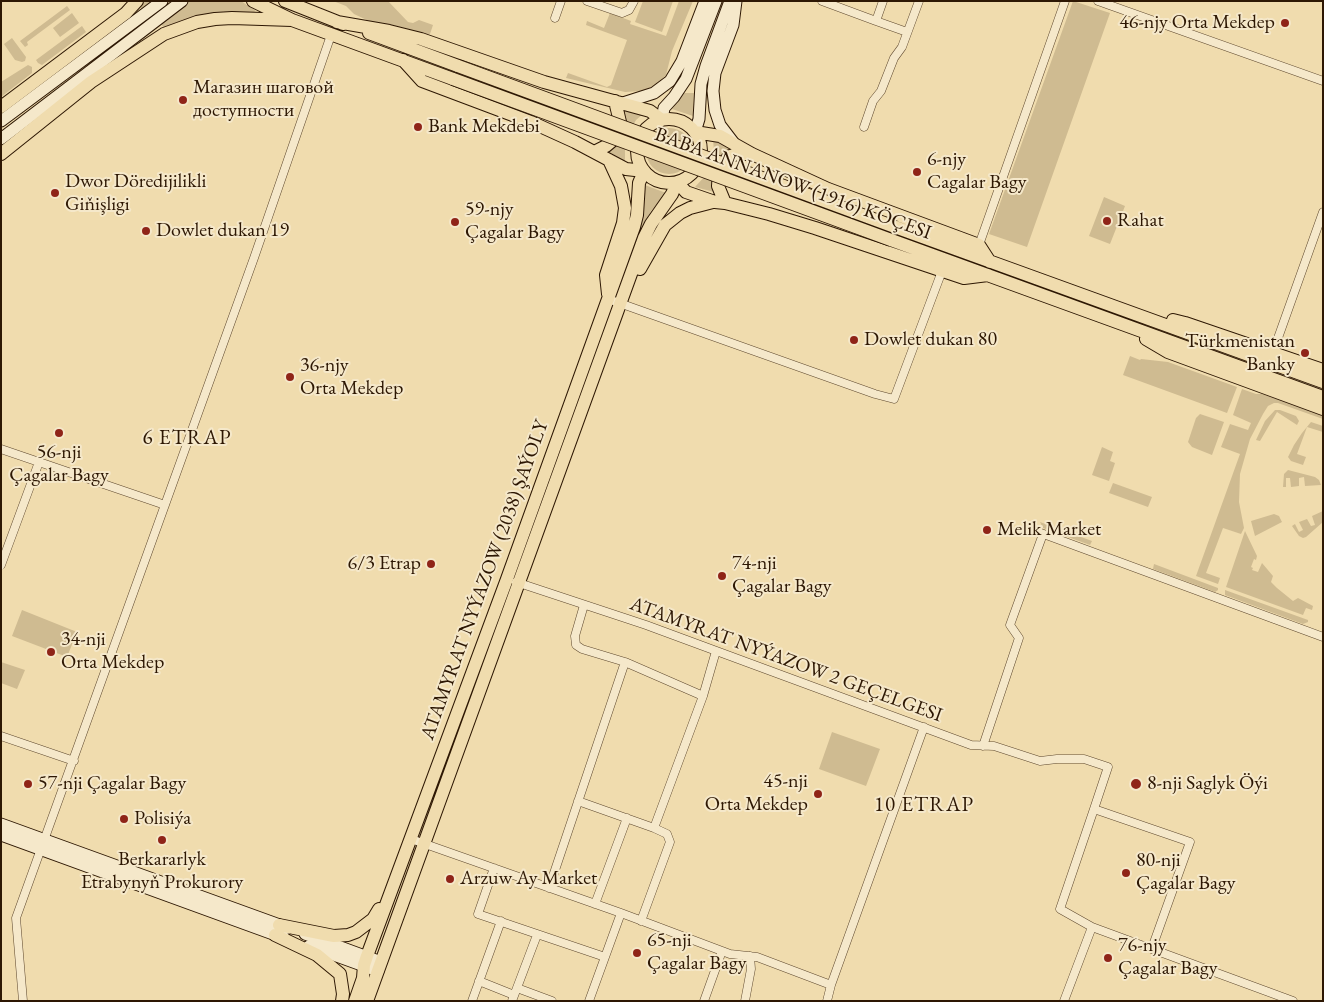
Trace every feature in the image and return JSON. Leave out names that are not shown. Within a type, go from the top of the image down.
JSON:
[{"type":"main road","points":[[1,107],[126,13],[137,1]]},
{"type":"main road","points":[[1,121],[162,1]]},
{"type":"main road","points":[[1,139],[182,1]]},
{"type":"main road","name":"BABA ANNANOW (1916) KÖÇESI","points":[[253,1],[292,20],[331,35],[1323,396]]},
{"type":"main road","name":"BABA ANNANOW (1916) KÖÇESI","points":[[285,1],[337,22],[990,262],[1323,382]]},
{"type":"main road","points":[[619,102],[654,93],[670,81],[682,61],[705,1]]},
{"type":"main road","points":[[662,120],[664,108],[686,79],[716,1]]},
{"type":"main road","points":[[695,132],[700,119],[701,84],[730,1]]},
{"type":"main road","points":[[734,143],[720,124],[715,110],[713,91],[715,73],[733,24],[736,1]]},
{"type":"main road","points":[[1,154],[91,82],[164,34],[197,22],[215,19],[292,20]]},
{"type":"main road","points":[[337,22],[421,39],[544,82],[650,111],[662,120]]},
{"type":"main road","points":[[403,60],[422,81],[531,122],[626,169],[644,171]]},
{"type":"main road","points":[[594,152],[606,146],[616,135],[620,122],[619,102]]},
{"type":"main road","points":[[671,119],[689,125],[695,132],[701,150],[699,162],[688,177],[677,182],[661,182],[652,178],[644,171],[638,157],[639,140],[648,127],[662,120],[671,119]]},
{"type":"main road","points":[[695,132],[715,134],[752,154],[828,189],[979,245],[990,262]]},
{"type":"main road","points":[[720,202],[719,170],[730,156],[752,154]]},
{"type":"main road","points":[[609,160],[624,196],[625,214],[606,275],[614,301]]},
{"type":"main road","name":"ATAMYRAT NYÝAZOW (2038) ŞAÝOLY","points":[[355,1001],[363,978],[365,961],[512,581],[614,301],[634,228],[639,183],[644,171]]},
{"type":"main road","points":[[677,182],[686,192],[815,228],[964,278],[988,275]]},
{"type":"main road","name":"ATAMYRAT NYÝAZOW (2038) ŞAÝOLY","points":[[614,301],[651,224],[672,194],[677,182]]},
{"type":"main road","points":[[614,301],[665,225],[690,208],[720,202]]},
{"type":"main road","points":[[1124,310],[1185,323],[1323,370]]},
{"type":"main road","points":[[1120,323],[1168,352],[1323,409]]},
{"type":"main road","name":"ATAMYRAT NYÝAZOW (2038) ŞAÝOLY","points":[[367,1001],[424,843],[512,581]]},
{"type":"main road","points":[[1,824],[43,845]]},
{"type":"main road","points":[[1,835],[43,845],[379,966]]},
{"type":"main road","points":[[277,930],[334,936],[348,935],[356,932],[373,919],[411,838]]},
{"type":"main road","points":[[277,930],[317,955],[340,974],[344,994],[342,1001]]},
{"type":"street","points":[[555,18],[561,1]]},
{"type":"street","points":[[588,1],[622,13],[629,10],[634,1]]},
{"type":"street","points":[[822,1],[908,32]]},
{"type":"street","points":[[876,21],[883,1]]},
{"type":"street","points":[[864,127],[873,101],[881,91],[894,58],[908,32],[918,1]]},
{"type":"street","points":[[979,245],[1065,1]]},
{"type":"street","points":[[1098,1],[1323,81]]},
{"type":"street","points":[[22,1001],[16,918],[254,258],[331,35]]},
{"type":"street","points":[[1273,352],[1323,212]]},
{"type":"street","points":[[614,301],[875,394],[894,398],[942,271]]},
{"type":"street","points":[[1,449],[165,505]]},
{"type":"street","points":[[1,565],[39,462]]},
{"type":"street","points":[[1030,529],[1323,637]]},
{"type":"street","points":[[983,746],[1020,638],[1010,625],[1043,534]]},
{"type":"street","name":"ATAMYRAT NYÝAZOW 2 GEÇELGESI","points":[[512,581],[716,651],[971,745],[994,746],[1040,761],[1084,759],[1108,767],[1094,809]]},
{"type":"street","points":[[584,605],[575,636],[576,645],[582,649],[625,662],[703,696]]},
{"type":"street","points":[[654,828],[703,696],[716,651]]},
{"type":"street","points":[[549,888],[625,662]]},
{"type":"street","points":[[827,1001],[924,727]]},
{"type":"street","points":[[1,736],[74,761]]},
{"type":"street","points":[[578,801],[667,834],[670,842],[641,921]]},
{"type":"street","points":[[1152,948],[1190,842],[1094,809],[1060,909],[1092,927],[1293,1001]]},
{"type":"street","points":[[595,904],[628,818]]},
{"type":"street","points":[[411,838],[730,954],[757,957],[832,985]]},
{"type":"street","points":[[494,868],[478,914],[605,957]]},
{"type":"street","points":[[590,1001],[621,913]]},
{"type":"street","points":[[472,1001],[501,922]]},
{"type":"street","points":[[1064,1001],[1092,927]]},
{"type":"street","points":[[515,995],[537,935]]},
{"type":"street","points":[[704,1001],[722,951]]},
{"type":"street","points":[[745,1001],[750,956]]},
{"type":"street","points":[[479,981],[515,995],[552,1001]]},
{"type":"shaded area","points":[[143,1],[241,1],[256,11],[227,12],[165,28],[139,6]]},
{"type":"shaded area","points":[[333,1],[388,1],[408,22],[413,23],[419,20],[433,25],[430,34],[426,34],[369,21],[354,14],[346,6]]},
{"type":"shaded area","points":[[643,1],[673,1],[662,32],[635,22]]},
{"type":"shaded area","points":[[679,1],[693,1],[672,51],[666,75],[655,85],[642,91],[625,92],[566,78],[568,73],[607,87],[611,85],[627,40],[586,25],[587,21],[604,28],[610,13],[631,21],[630,24],[666,36]]},
{"type":"shaded area","points":[[1073,1],[1110,13],[1027,247],[989,234]]},
{"type":"shaded area","points":[[67,6],[70,10],[27,42],[28,45],[25,47],[20,41]]},
{"type":"shaded area","points":[[72,13],[79,23],[60,37],[53,28]]},
{"type":"shaded area","points":[[82,26],[86,32],[42,65],[38,63],[36,60]]},
{"type":"shaded area","points":[[12,38],[26,57],[25,61],[15,60],[4,44]]},
{"type":"shaded area","points":[[28,65],[32,67],[32,73],[1,97],[1,82]]},
{"type":"shaded area","points":[[684,93],[694,93],[693,116],[672,109]]},
{"type":"shaded area","points":[[623,109],[643,114],[636,120],[627,136],[625,162],[607,153],[618,144],[623,135],[625,129]]},
{"type":"shaded area","points":[[665,128],[673,128],[682,132],[688,138],[692,151],[688,164],[682,170],[673,174],[665,174],[656,170],[650,164],[646,155],[646,147],[650,138],[656,132]]},
{"type":"shaded area","points":[[713,139],[731,149],[722,155],[719,160],[714,192],[695,187],[705,176],[710,165],[714,151]]},
{"type":"shaded area","points":[[645,185],[666,193],[651,211],[641,230],[639,229],[644,209]]},
{"type":"shaded area","name":"Rahat","points":[[1104,197],[1125,206],[1110,244],[1089,236]]},
{"type":"shaded area","points":[[1130,356],[1140,360],[1168,362],[1237,387],[1227,413],[1123,375]]},
{"type":"shaded area","points":[[1242,389],[1323,415],[1323,419],[1278,403],[1268,406],[1250,439],[1240,474],[1239,502],[1244,528],[1241,534],[1223,528],[1206,573],[1220,578],[1218,584],[1196,576],[1240,454],[1221,447],[1230,424],[1248,430],[1251,423],[1233,415]]},
{"type":"shaded area","points":[[1275,410],[1296,416],[1299,421],[1297,425],[1277,412],[1260,441],[1256,440],[1265,421]]},
{"type":"shaded area","points":[[1200,414],[1224,422],[1212,455],[1192,447],[1188,442],[1196,418]]},
{"type":"shaded area","points":[[1311,422],[1323,426],[1323,432],[1307,427],[1297,454],[1306,457],[1303,465],[1291,461],[1288,457],[1294,445],[1302,433]]},
{"type":"shaded area","points":[[1102,447],[1113,452],[1110,461],[1115,463],[1109,481],[1092,475]]},
{"type":"shaded area","points":[[1288,470],[1315,477],[1321,485],[1305,486],[1304,477],[1299,478],[1299,486],[1291,487],[1290,478],[1286,478],[1286,487],[1283,487],[1284,474]]},
{"type":"shaded area","points":[[1113,483],[1152,497],[1148,507],[1109,493]]},
{"type":"shaded area","points":[[1323,511],[1323,522],[1306,537],[1299,536],[1292,526],[1295,524],[1299,532],[1303,530],[1299,522],[1307,519],[1311,526],[1315,525],[1312,516]]},
{"type":"shaded area","points":[[1274,514],[1279,516],[1282,522],[1255,536],[1251,521]]},
{"type":"shaded area","points":[[1040,522],[1092,541],[1090,545],[1043,528]]},
{"type":"shaded area","points":[[1245,531],[1257,556],[1251,567],[1253,568],[1252,570],[1258,572],[1262,563],[1273,576],[1271,582],[1277,588],[1293,601],[1298,598],[1313,606],[1312,610],[1306,608],[1303,615],[1226,587]]},
{"type":"shaded area","points":[[1154,564],[1218,588],[1218,590],[1215,592],[1153,569]]},
{"type":"shaded area","points":[[1225,590],[1308,620],[1308,622],[1303,624],[1225,595]]},
{"type":"shaded area","points":[[22,610],[77,632],[67,657],[12,636]]},
{"type":"shaded area","points":[[1,662],[25,670],[17,689],[1,683]]},
{"type":"shaded area","points":[[832,732],[880,749],[866,786],[819,769]]},
{"type":"place","name":"46-njy Orta Mekdep","points":[[1285,23]]},
{"type":"place","name":"Магазин шаговой доступности","points":[[183,100]]},
{"type":"place","name":"Bank Mekdebi","points":[[418,127]]},
{"type":"place","name":"6-njy Cagalar Bagy","points":[[917,172]]},
{"type":"place","name":"Dwor Döredijilikli Giňişligi","points":[[55,193]]},
{"type":"place","name":"Rahat","points":[[1107,221]]},
{"type":"place","name":"59-njy Çagalar Bagy","points":[[455,222]]},
{"type":"place","name":"Dowlet dukan 19","points":[[146,231]]},
{"type":"place","name":"Dowlet dukan 80","points":[[854,340]]},
{"type":"place","name":"Türkmenistan Banky","points":[[1305,353]]},
{"type":"place","name":"36-njy Orta Mekdep","points":[[290,377]]},
{"type":"place","name":"56-nji Çagalar Bagy","points":[[59,433]]},
{"type":"place","name":"Melik Market","points":[[987,530]]},
{"type":"place","name":"6/3 Etrap","points":[[431,564]]},
{"type":"place","name":"74-nji Çagalar Bagy","points":[[722,576]]},
{"type":"place","name":"34-nji Orta Mekdep","points":[[51,652]]},
{"type":"place","name":"57-nji Çagalar Bagy","points":[[28,784]]},
{"type":"place","name":"8-nji Saglyk Öýi","points":[[1136,784]]},
{"type":"place","name":"45-nji Orta Mekdep","points":[[818,794]]},
{"type":"place","name":"Polisiýa","points":[[124,819]]},
{"type":"place","name":"Berkararlyk Etrabynyň Prokurory","points":[[162,840]]},
{"type":"place","name":"80-nji Çagalar Bagy","points":[[1126,873]]},
{"type":"place","name":"Arzuw Ay Market","points":[[450,879]]},
{"type":"place","name":"65-nji Çagalar Bagy","points":[[637,953]]},
{"type":"place","name":"76-njy Çagalar Bagy","points":[[1108,958]]},
{"type":"district","name":"6 ETRAP","points":[[187,438]]},
{"type":"district","name":"10 ETRAP","points":[[924,805]]}]
